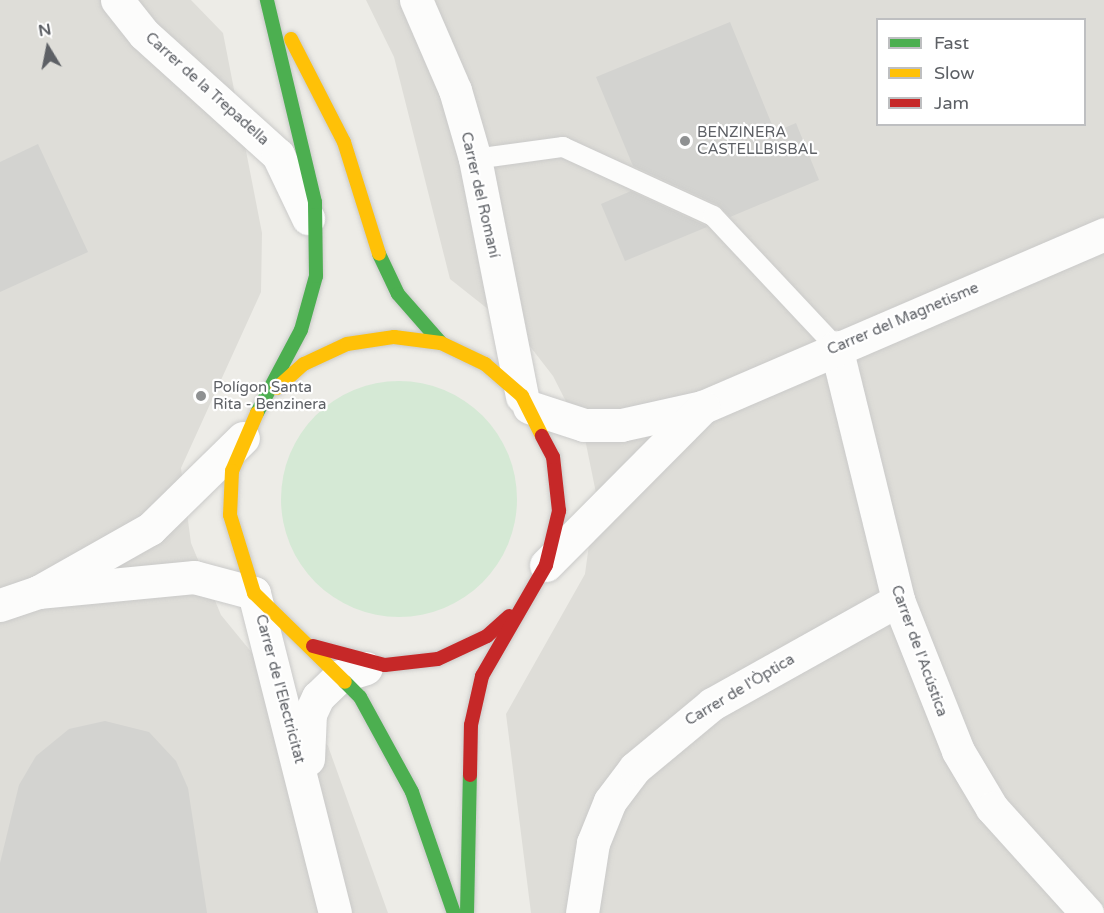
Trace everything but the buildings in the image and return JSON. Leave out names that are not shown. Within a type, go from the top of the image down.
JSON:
[{"type":"street","name":"Carrer de la Trepadella","points":[[117,0],[144,34],[278,155],[295,180],[318,248]]},
{"type":"street","points":[[255,593],[230,515],[232,471],[243,438],[268,395],[311,302],[318,248],[300,125],[268,0]]},
{"type":"street","points":[[268,0],[340,134],[378,252],[398,294],[441,344]]},
{"type":"street","name":"Carrer del Romaní","points":[[416,0],[455,90],[475,159],[525,402]]},
{"type":"street","name":"Carrer del Magnetisme","points":[[525,402],[584,425],[621,425],[703,407],[836,347],[1104,234]]},
{"type":"street","points":[[268,395],[304,364],[347,344],[394,337],[441,344],[485,364],[525,402],[553,457],[559,511],[546,565],[482,676],[471,725],[467,913]]},
{"type":"street","name":"Carrer de l'Acústica","points":[[836,347],[898,600],[931,691],[980,789],[1036,861],[1087,913]]},
{"type":"street","name":"Carrer del Magnetisme","points":[[546,565],[703,407]]},
{"type":"street","points":[[0,605],[38,592],[150,529],[243,438]]},
{"type":"street","points":[[38,592],[194,577],[255,593],[309,644],[360,698],[412,792],[454,913]]},
{"type":"street","name":"Carrer de l'Electricitat","points":[[255,593],[306,785],[335,913]]},
{"type":"street","points":[[340,676],[385,665],[438,659],[487,636],[526,599]]},
{"type":"street","name":"Carrer de l'Òptica","points":[[582,913],[593,843],[610,801],[635,768],[712,704],[898,600]]},
{"type":"street","points":[[309,644],[344,658],[385,665]]},
{"type":"street","name":"Carrer de l'Electricitat","points":[[306,785],[310,714],[318,698],[340,676]]},
{"type":"lane","points":[[475,159],[563,147],[713,216],[836,347]]},
{"type":"shaded area","points":[[0,0],[191,0],[223,33],[262,233],[261,292],[181,468],[191,543],[221,615],[328,746],[388,913],[0,913]]},
{"type":"shaded area","points":[[366,0],[1104,0],[1104,913],[531,913],[506,714],[585,574],[596,493],[585,439],[553,376],[522,336],[450,279],[394,57]]},
{"type":"green space","points":[[387,381],[411,381],[433,386],[455,395],[483,415],[497,433],[508,454],[515,476],[517,499],[515,522],[508,544],[497,565],[483,583],[455,603],[433,612],[411,617],[387,617],[365,612],[343,603],[324,591],[307,574],[295,555],[286,533],[281,511],[281,487],[286,465],[295,443],[307,424],[324,407],[343,395],[365,386]]},
{"type":"traffic: fast","points":[[257,413],[301,330],[316,276],[315,202],[267,0]]},
{"type":"traffic: fast","points":[[379,254],[398,294],[441,343]]},
{"type":"traffic: fast","points":[[345,682],[360,697],[412,792],[454,913]]},
{"type":"traffic: fast","points":[[467,913],[470,775]]},
{"type":"traffic: slow","points":[[291,39],[344,142],[379,254]]},
{"type":"traffic: slow","points":[[277,388],[304,364],[347,344],[394,337],[441,343],[485,364],[522,396],[542,436]]},
{"type":"traffic: slow","points":[[257,413],[232,471],[230,515],[254,593],[345,682]]},
{"type":"traffic: jam","points":[[470,775],[471,725],[482,676],[546,565],[559,511],[553,457],[542,436]]},
{"type":"traffic: jam","points":[[313,646],[385,665],[438,659],[487,636],[509,616]]},
{"type":"place","name":"BENZINERA CASTELLBISBAL","points":[[685,141]]},
{"type":"place","name":"Polígon Santa Rita - Benzinera","points":[[201,396]]}]
